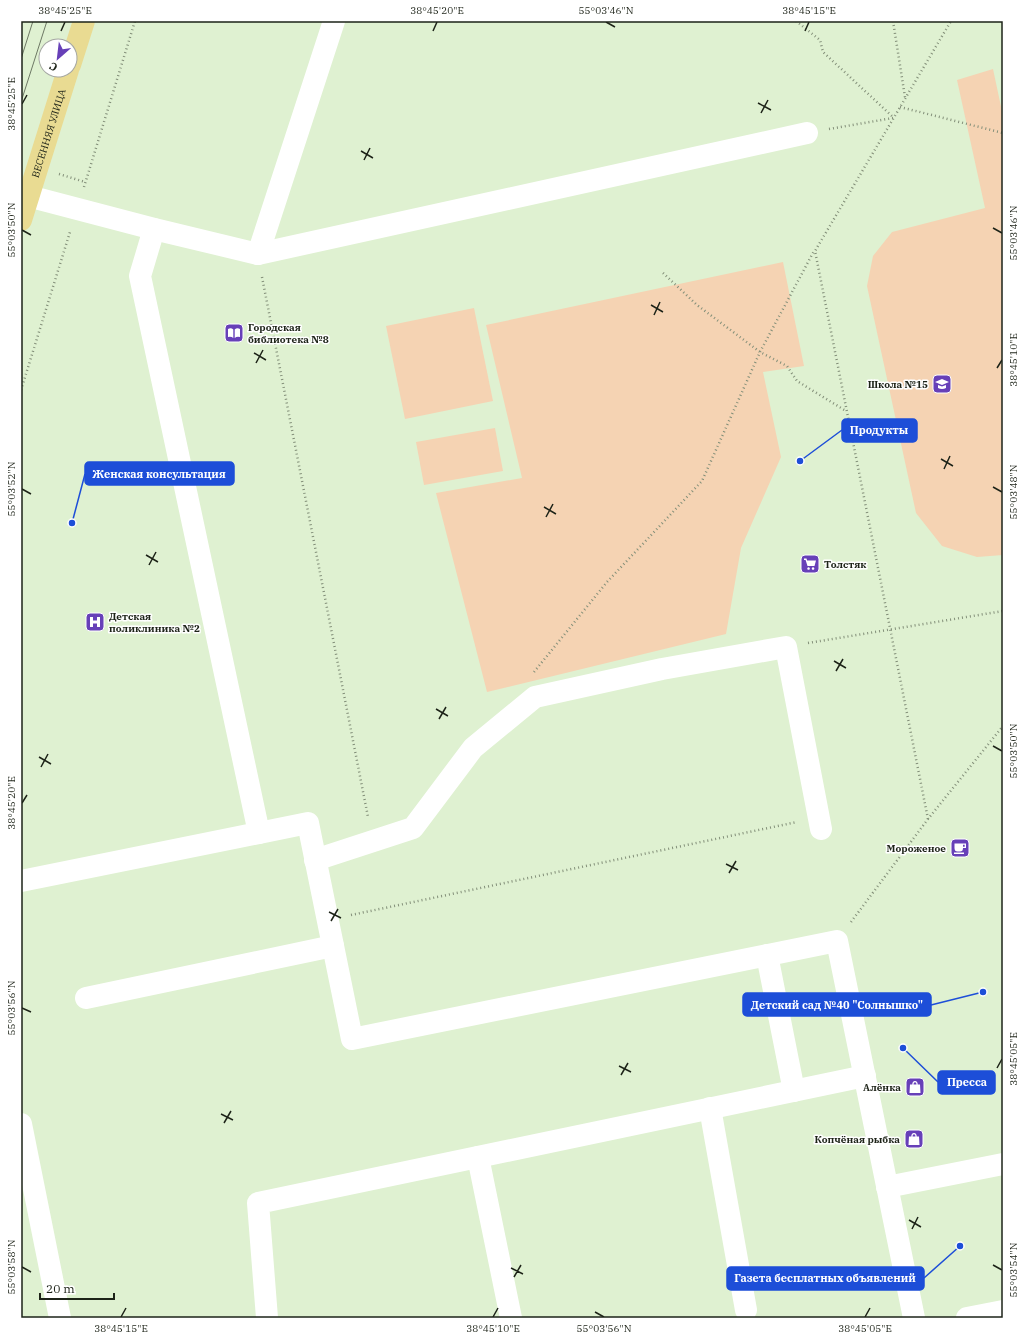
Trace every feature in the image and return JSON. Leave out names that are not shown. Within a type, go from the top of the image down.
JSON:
[{"type":"main road","points":[[78,40],[84,21]]},
{"type":"main road","name":"ВЕСЕННЯЯ УЛИЦА","points":[[21,220],[65,78]]},
{"type":"lane","points":[[258,254],[334,21]]},
{"type":"lane","points":[[28,196],[258,254],[807,133]]},
{"type":"lane","points":[[154,229],[140,276],[259,833]]},
{"type":"lane","points":[[315,860],[413,828],[473,748],[535,697],[662,669],[786,647],[819,823]]},
{"type":"lane","points":[[21,881],[308,823],[352,1039],[837,941],[914,1318]]},
{"type":"lane","points":[[86,998],[333,946]]},
{"type":"lane","points":[[767,955],[794,1091]]},
{"type":"lane","points":[[267,1318],[258,1203],[865,1076]]},
{"type":"lane","points":[[710,1108],[746,1310]]},
{"type":"lane","points":[[21,1124],[60,1318]]},
{"type":"lane","points":[[478,1157],[511,1318]]},
{"type":"lane","points":[[887,1187],[1003,1164]]},
{"type":"lane","points":[[967,1318],[1003,1310]]},
{"type":"path","points":[[796,21],[820,40],[823,52],[893,118]]},
{"type":"path","points":[[893,21],[905,98]]},
{"type":"path","points":[[535,697],[534,672],[607,582],[702,481],[760,352],[815,251],[951,21]]},
{"type":"path","points":[[900,106],[1003,133]]},
{"type":"path","points":[[807,133],[893,118]]},
{"type":"path","points":[[815,251],[928,819]]},
{"type":"path","points":[[258,254],[372,842]]},
{"type":"path","points":[[663,272],[698,304],[760,352],[787,366],[797,381],[846,411]]},
{"type":"path","points":[[786,647],[1003,611]]},
{"type":"path","points":[[837,941],[928,819],[1003,726]]},
{"type":"path","points":[[328,920],[819,823]]},
{"type":"shaded area","name":"Школа №15","points":[[993,69],[1003,116],[1003,555],[977,557],[942,546],[916,513],[867,286],[873,256],[892,232],[985,208],[957,80]]},
{"type":"shaded area","points":[[783,262],[804,366],[763,372],[781,457],[741,548],[726,634],[487,692],[436,493],[522,478],[486,325]]},
{"type":"shaded area","points":[[474,308],[493,401],[405,419],[386,326]]},
{"type":"shaded area","points":[[495,428],[503,471],[424,485],[416,442]]},
{"type":"tram line","points":[[21,59],[33,21]]},
{"type":"tram line","points":[[21,102],[47,21]]},
{"type":"place","name":"Городская библиотека №8","points":[[234,333]]},
{"type":"place","name":"Школа №15","points":[[942,384]]},
{"type":"place","name":"Продукты","points":[[800,461]]},
{"type":"place","name":"Женская консультация","points":[[72,523]]},
{"type":"place","name":"Толстяк","points":[[810,564]]},
{"type":"place","name":"Детская поликлиника №2","points":[[95,622]]},
{"type":"place","name":"Мороженое","points":[[960,848]]},
{"type":"place","name":"Детский сад №40 \"Солнышко\"","points":[[983,992]]},
{"type":"place","name":"Пресса","points":[[903,1048]]},
{"type":"place","name":"Алёнка","points":[[915,1087]]},
{"type":"place","name":"Копчёная рыбка","points":[[914,1139]]},
{"type":"place","name":"Газета бесплатных объявлений","points":[[960,1246]]}]
